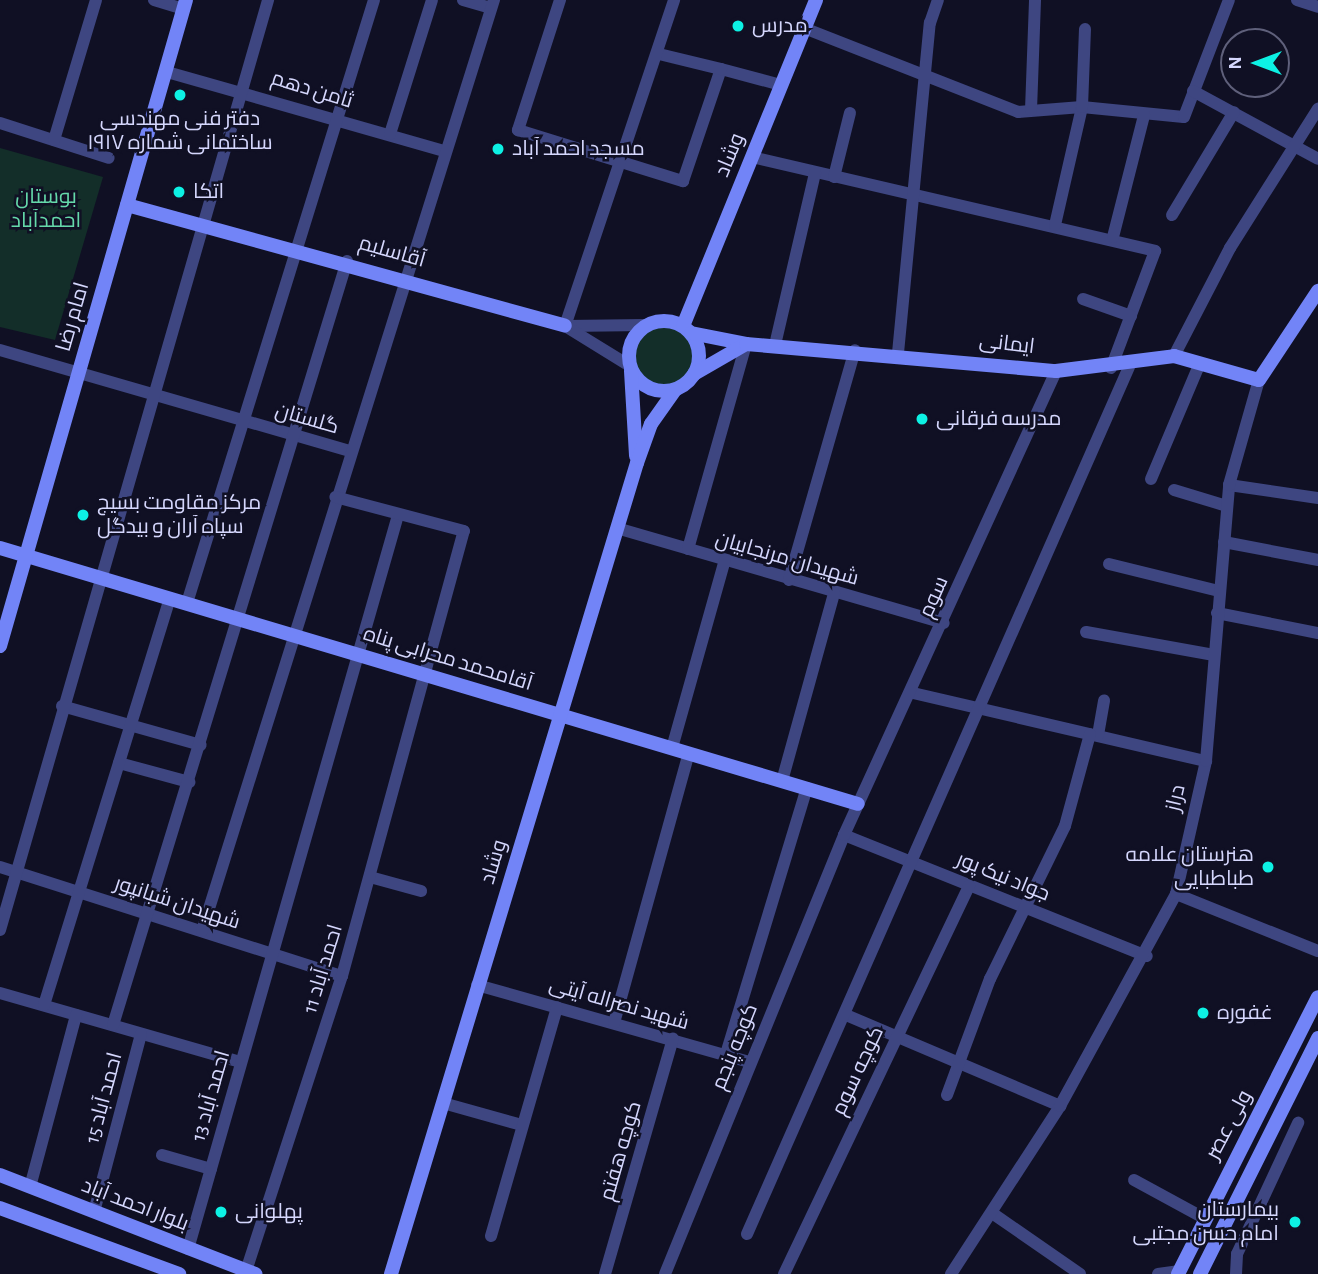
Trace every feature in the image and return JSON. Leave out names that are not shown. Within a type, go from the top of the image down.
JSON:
[{"type":"street","points":[[54,140],[96,0]]},
{"type":"street","points":[[154,0],[185,4]]},
{"type":"street","points":[[0,930],[97,576],[268,0]]},
{"type":"street","points":[[187,603],[374,0]]},
{"type":"street","points":[[390,134],[432,0]]},
{"type":"street","points":[[403,277],[492,4],[463,0]]},
{"type":"street","points":[[560,0],[518,130],[683,180],[721,69]]},
{"type":"street","points":[[674,0],[624,163],[565,326],[630,368],[645,386],[675,390]]},
{"type":"street","name":"وشاد","points":[[687,330],[752,157],[816,0]]},
{"type":"street","points":[[898,353],[911,197],[930,23],[939,0]]},
{"type":"street","points":[[1031,110],[1035,0]]},
{"type":"street","points":[[804,29],[1018,111],[1082,107],[1184,117],[1229,0]]},
{"type":"street","points":[[1297,0],[1318,7]]},
{"type":"street","name":"امام رضا","points":[[0,646],[185,4]]},
{"type":"street","points":[[1055,225],[1082,107],[1086,29]]},
{"type":"street","points":[[659,54],[781,85]]},
{"type":"street","name":"ثامن دهم","points":[[167,72],[243,90],[444,150]]},
{"type":"street","points":[[1194,91],[1318,159]]},
{"type":"street","points":[[1174,356],[1230,248],[1318,109]]},
{"type":"street","points":[[834,177],[850,113]]},
{"type":"street","points":[[1172,215],[1234,113]]},
{"type":"street","points":[[1113,237],[1144,115]]},
{"type":"street","points":[[0,123],[109,158]]},
{"type":"street","points":[[752,157],[911,197],[1113,237],[1155,251],[1111,368]]},
{"type":"street","points":[[775,345],[815,173]]},
{"type":"street","name":"آقاسلیم","points":[[127,205],[347,261],[565,326],[646,325]]},
{"type":"street","points":[[113,1025],[240,619],[347,261]]},
{"type":"street","name":"گلستان","points":[[0,350],[350,451],[403,277]]},
{"type":"street","name":"دراز","points":[[951,1274],[1060,1106],[1146,956],[1176,894],[1206,761],[1229,485],[1259,380],[1318,291]]},
{"type":"street","points":[[1083,299],[1130,316]]},
{"type":"street","points":[[637,463],[629,346],[646,325],[663,320],[687,330],[699,354],[694,374]]},
{"type":"street","name":"ایمانی","points":[[687,330],[746,344],[898,353],[1056,371],[1129,367],[1174,356],[1259,380]]},
{"type":"street","points":[[637,463],[651,424],[675,390],[694,374],[746,344]]},
{"type":"street","points":[[688,549],[746,344]]},
{"type":"street","points":[[789,580],[855,350]]},
{"type":"street","points":[[1151,479],[1200,363]]},
{"type":"street","points":[[747,1234],[915,861],[976,708],[1129,367]]},
{"type":"street","name":"سوم","points":[[844,835],[913,692],[1056,371]]},
{"type":"street","points":[[202,931],[350,451]]},
{"type":"street","name":"وشاد","points":[[391,1274],[620,529],[637,463]]},
{"type":"street","points":[[1229,485],[1318,498]]},
{"type":"street","points":[[1174,491],[1227,506]]},
{"type":"street","points":[[335,498],[398,515]]},
{"type":"street","name":"احمد آباد 13","points":[[188,1249],[270,953],[398,515]]},
{"type":"street","name":"احمد آباد 11","points":[[251,1272],[342,976],[464,531],[398,515]]},
{"type":"street","name":"شهیدان مرنجابیان","points":[[620,529],[944,623]]},
{"type":"street","points":[[1224,542],[1318,560]]},
{"type":"street","name":"آقامحمد محرابی پناه","points":[[0,548],[858,804]]},
{"type":"street","points":[[672,748],[725,560]]},
{"type":"street","points":[[1109,564],[1219,591]]},
{"type":"street","points":[[782,781],[834,593]]},
{"type":"street","points":[[44,1005],[170,598]]},
{"type":"street","points":[[1217,614],[1318,633]]},
{"type":"street","points":[[1086,632],[1214,655]]},
{"type":"street","points":[[913,692],[1206,761]]},
{"type":"street","points":[[947,1095],[1025,907],[1065,826],[1104,701]]},
{"type":"street","points":[[62,706],[201,745]]},
{"type":"street","points":[[614,1023],[689,753]]},
{"type":"street","points":[[119,763],[189,782]]},
{"type":"street","points":[[726,1054],[807,788]]},
{"type":"street","name":"جواد نیک پور","points":[[844,835],[915,861],[969,886],[1146,956]]},
{"type":"street","name":"کوچه پنجم","points":[[665,1274],[844,835]]},
{"type":"street","name":"شهیدان شبانپور","points":[[0,867],[342,976]]},
{"type":"street","points":[[370,877],[421,891]]},
{"type":"street","name":"کوچه سوم","points":[[784,1274],[969,886]]},
{"type":"street","points":[[1176,894],[1318,951]]},
{"type":"street","name":"شهید نصراله آیتی","points":[[478,985],[750,1062]]},
{"type":"street","points":[[0,993],[240,1062]]},
{"type":"street","name":"ولی عصر","points":[[1179,1272],[1318,997]]},
{"type":"street","points":[[491,1236],[557,1007]]},
{"type":"street","points":[[30,1186],[76,1015]]},
{"type":"street","points":[[846,1015],[1060,1106]]},
{"type":"street","name":"احمد آباد 15","points":[[94,1212],[141,1034]]},
{"type":"street","points":[[1200,1274],[1318,1038]]},
{"type":"street","name":"کوچه هفتم","points":[[605,1274],[673,1039]]},
{"type":"street","points":[[443,1102],[522,1125]]},
{"type":"street","points":[[1236,1274],[1237,1254],[1298,1123]]},
{"type":"street","points":[[162,1155],[211,1169]]},
{"type":"street","name":"بلوار احمد آباد","points":[[0,1175],[251,1272]]},
{"type":"street","points":[[1133,1180],[1204,1218]]},
{"type":"street","points":[[0,1208],[180,1274],[188,1249]]},
{"type":"street","points":[[992,1213],[1080,1274]]},
{"type":"street","points":[[1158,1274],[1179,1272]]},
{"type":"green space","name":"بوستان احمدآباد","points":[[0,148],[103,177],[55,340],[0,327]]},
{"type":"green space","points":[[664,325],[676,327],[686,334],[693,344],[693,368],[686,378],[676,385],[664,387],[652,385],[642,378],[635,368],[633,356],[635,344],[642,334],[652,327]]},
{"type":"place","name":"مدرس","points":[[738,26]]},
{"type":"place","name":"دفتر فنی مهندسی ساختمانی شماره ۱۹۱۷","points":[[180,95]]},
{"type":"place","name":"مسجد احمد آباد","points":[[498,149]]},
{"type":"place","name":"اتکا","points":[[179,192]]},
{"type":"place","name":"مدرسه فرقانی","points":[[922,419]]},
{"type":"place","name":"مرکز مقاومت بسیج سپاه آران و بیدگل","points":[[83,515]]},
{"type":"place","name":"هنرستان علامه طباطبایی","points":[[1268,867]]},
{"type":"place","name":"غفوره","points":[[1203,1013]]},
{"type":"place","name":"پهلوانی","points":[[221,1212]]},
{"type":"place","name":"بیمارستان امام حسن مجتبی","points":[[1295,1222]]}]
